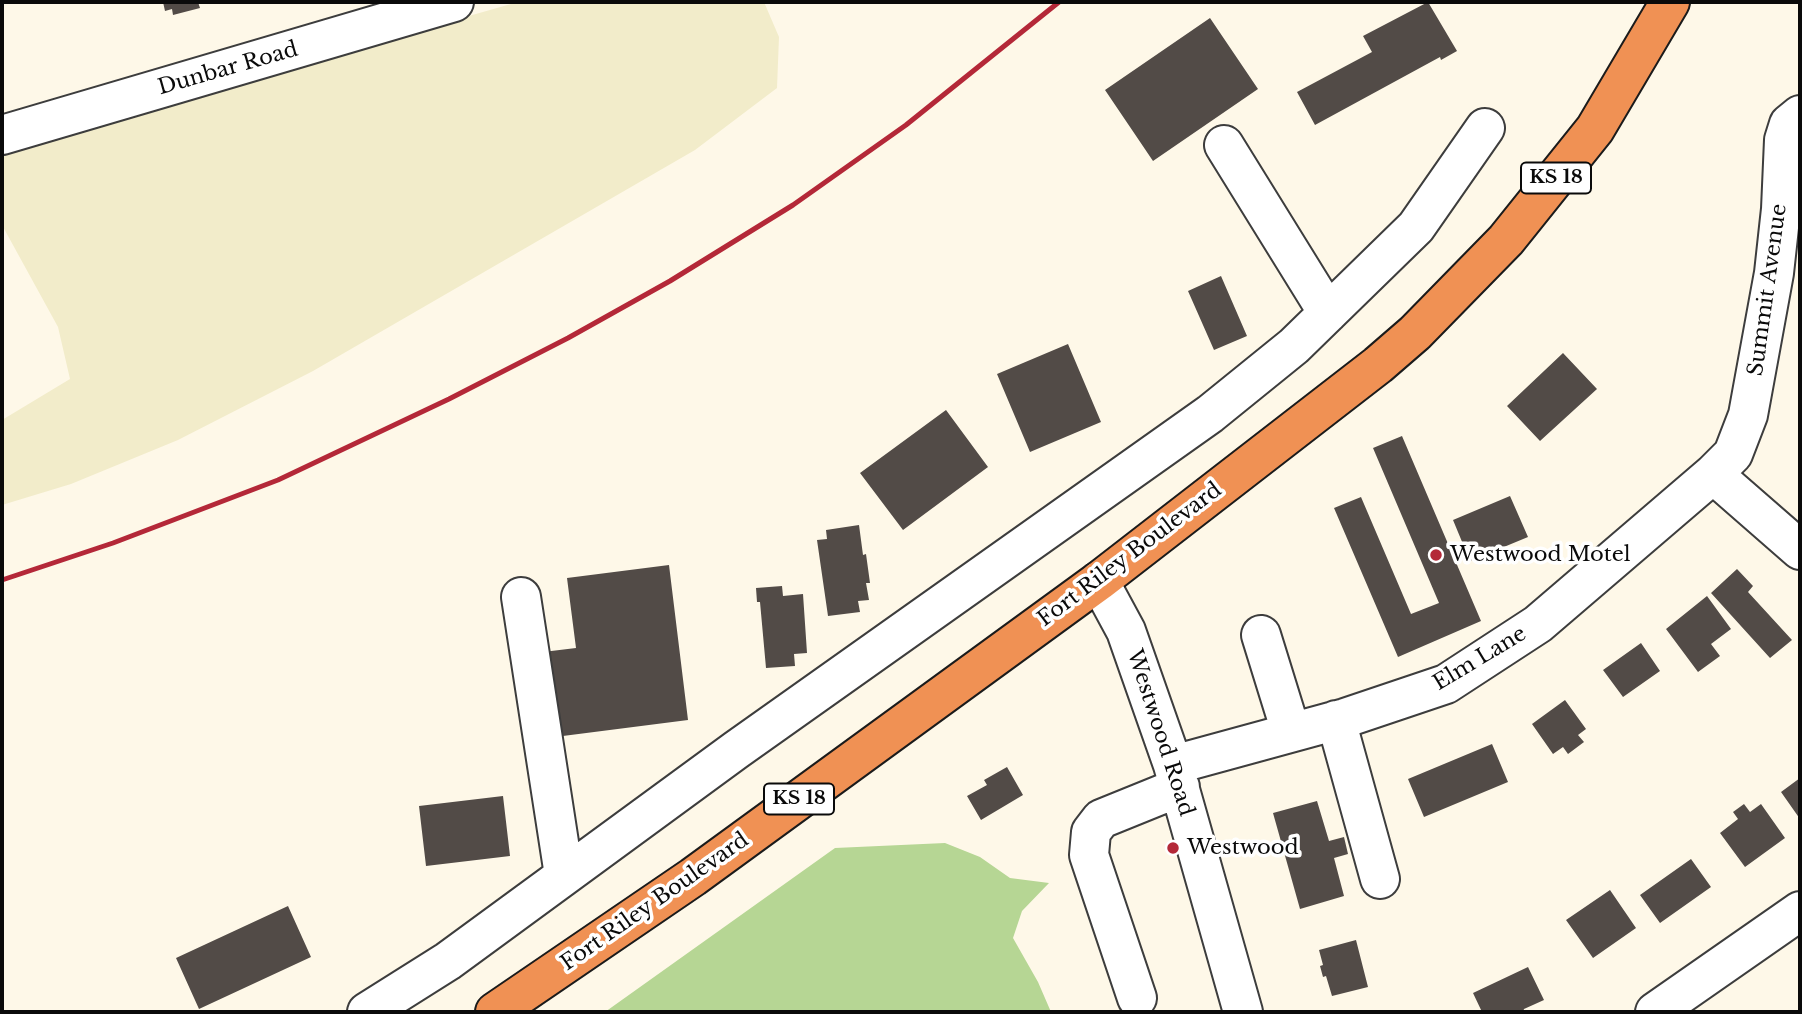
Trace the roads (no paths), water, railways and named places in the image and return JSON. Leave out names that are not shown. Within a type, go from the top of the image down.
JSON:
[{"type":"highway","name":"Fort Riley Boulevard","points":[[495,1012],[693,877],[1099,581],[1415,334],[1506,240],[1595,129],[1670,2]]},
{"type":"street","name":"Dunbar Road","points":[[2,135],[454,2]]},
{"type":"street","name":"Summit Avenue","points":[[1723,464],[1748,415],[1774,272],[1781,209],[1784,140],[1794,119]]},
{"type":"street","points":[[367,1012],[447,961],[1210,414],[1294,346],[1416,227],[1485,128]]},
{"type":"street","points":[[1224,145],[1328,313]]},
{"type":"street","points":[[1723,464],[1800,550]]},
{"type":"street","name":"Elm Lane","points":[[1137,998],[1089,855],[1091,832],[1101,819],[1177,776],[1291,732],[1446,684],[1538,624],[1723,464]]},
{"type":"street","name":"Westwood Road","points":[[1099,581],[1126,631],[1177,776],[1243,1012]]},
{"type":"street","points":[[521,597],[564,875]]},
{"type":"street","points":[[1261,635],[1291,732]]},
{"type":"street","points":[[1336,720],[1380,878]]},
{"type":"street","points":[[1655,1012],[1800,911]]},
{"type":"railway","points":[[2,580],[113,543],[278,480],[449,399],[568,338],[670,281],[793,205],[906,125],[1059,2]]},
{"type":"place","name":"Westwood Motel","points":[[1436,555]]},
{"type":"place","name":"Westwood","points":[[1173,848]]}]
